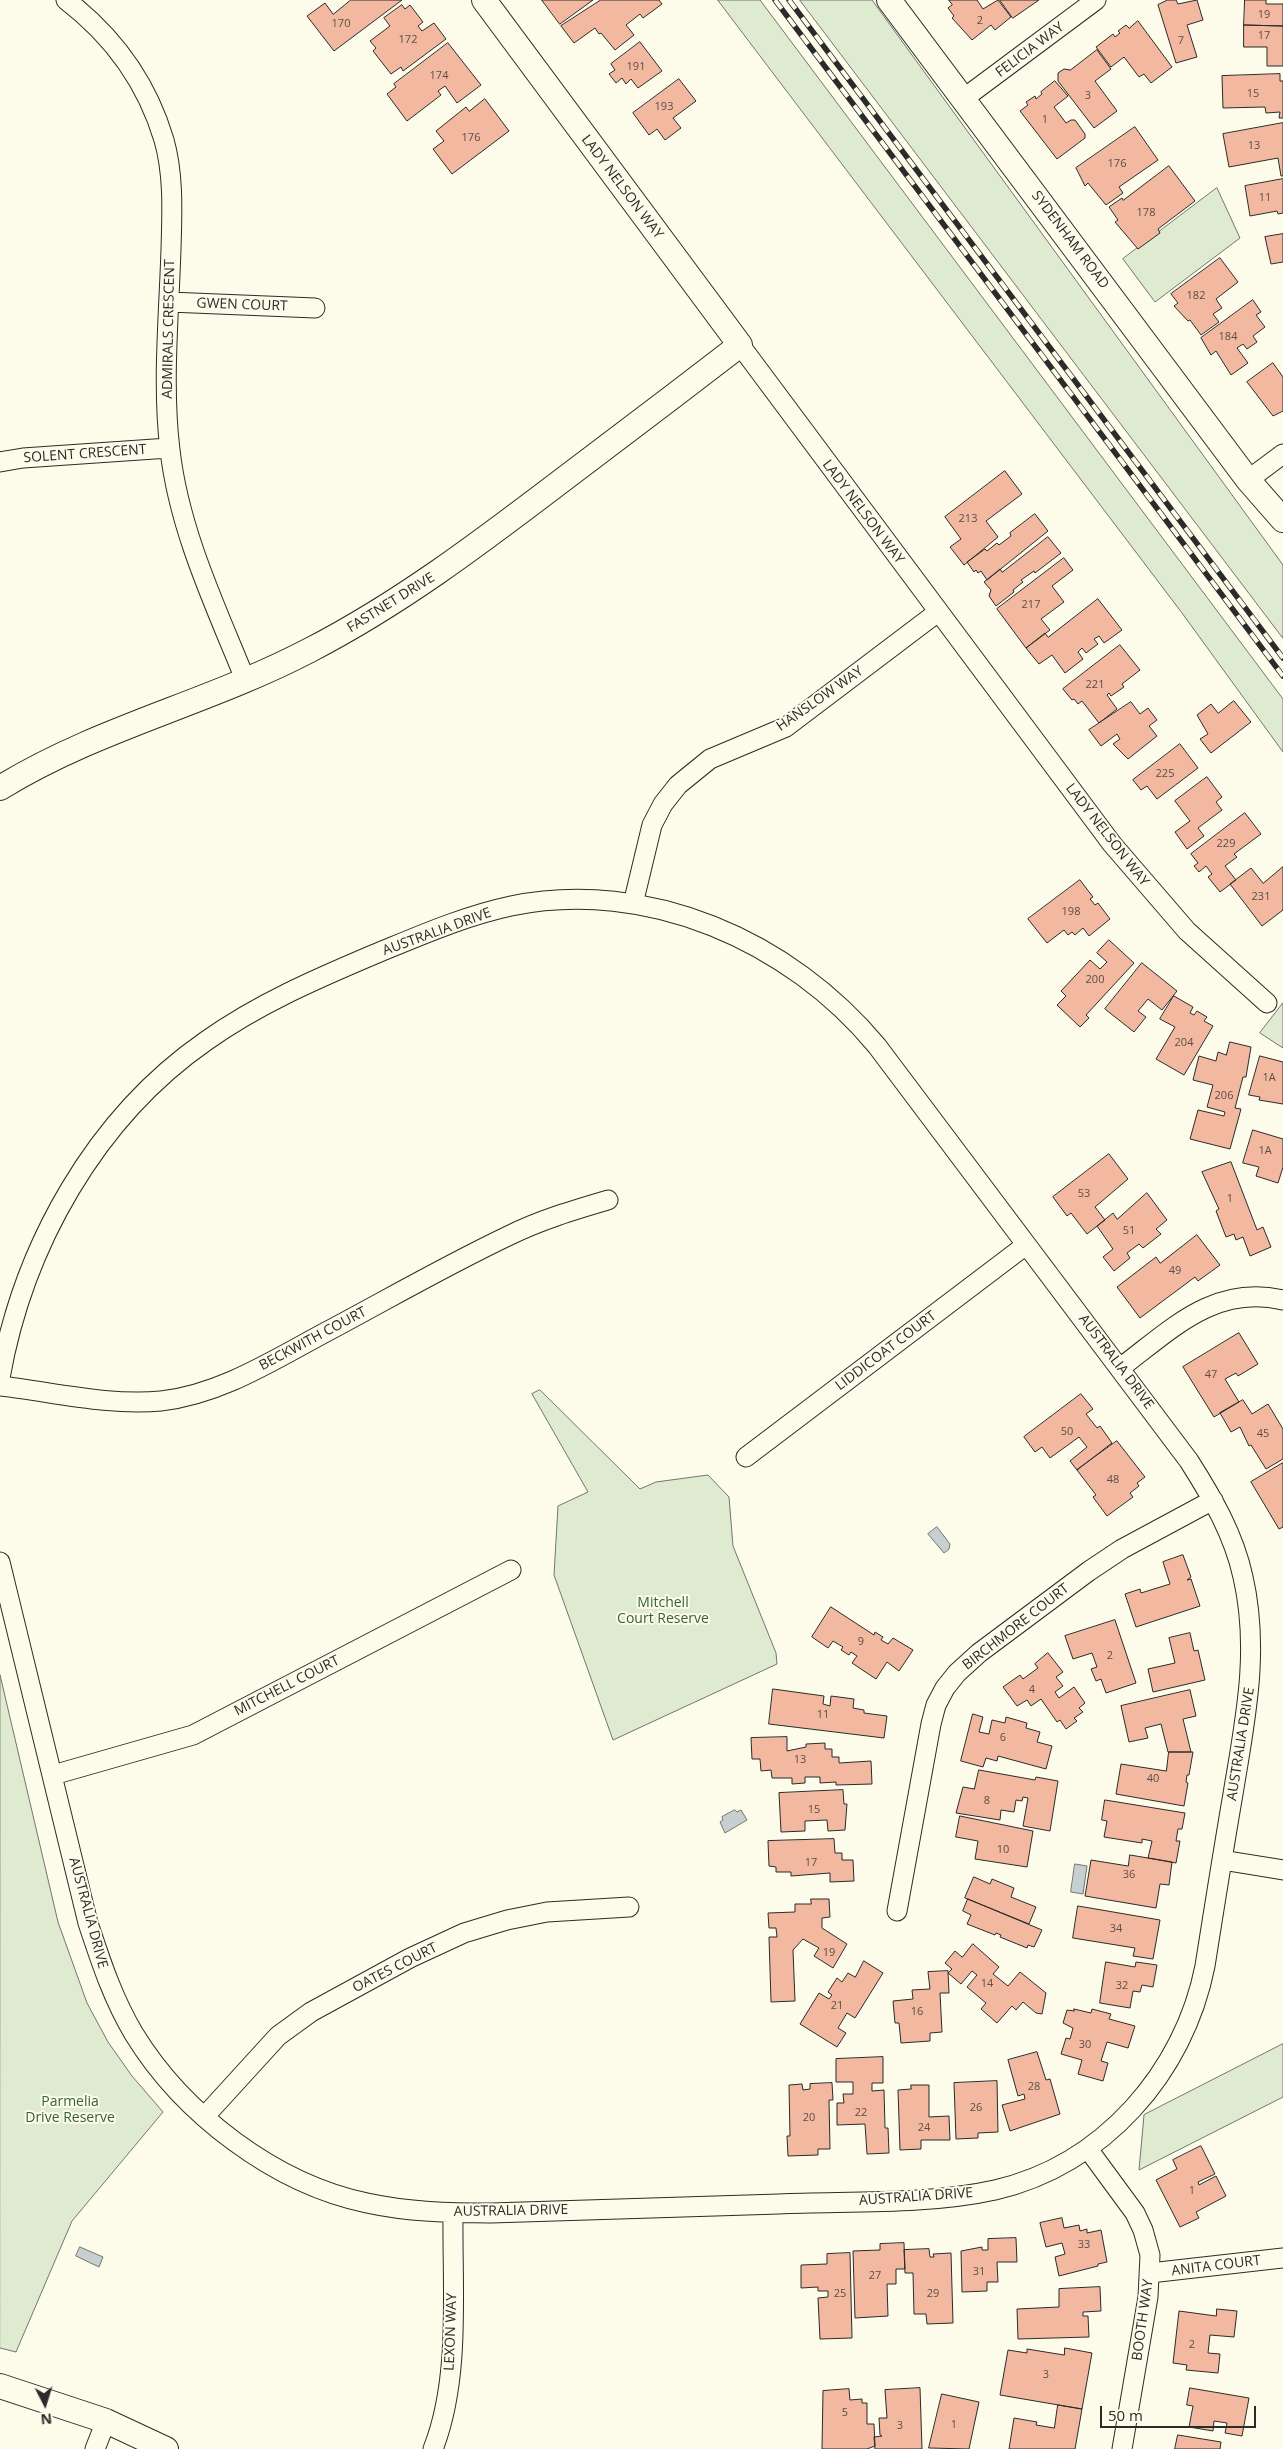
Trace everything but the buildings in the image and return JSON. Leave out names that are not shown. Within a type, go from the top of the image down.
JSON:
[{"type":"street","name":"ADMIRALS CRESCENT","points":[[66,0],[101,29],[118,49],[156,117],[164,141],[171,199],[167,405],[173,474],[189,537],[245,679]]},
{"type":"street","name":"LADY NELSON WAY","points":[[484,0],[938,612],[1142,880],[1187,931],[1267,1003]]},
{"type":"street","name":"SYDENHAM ROAD","points":[[889,0],[1248,480],[1283,520]]},
{"type":"street","name":"FELICIA WAY","points":[[963,98],[1096,0]]},
{"type":"street","name":"GWEN COURT","points":[[169,302],[315,308]]},
{"type":"street","name":"FASTNET DRIVE","points":[[0,788],[52,758],[92,740],[308,652],[401,598],[474,548],[740,345]]},
{"type":"street","name":"SOLENT CRESCENT","points":[[0,462],[23,458],[170,448]]},
{"type":"street","points":[[1248,480],[1283,454]]},
{"type":"street","name":"SYDENHAM ROAD","points":[[1248,480],[1283,539]]},
{"type":"street","name":"HANSLOW WAY","points":[[633,904],[652,824],[663,804],[678,785],[710,759],[786,727],[938,612]]},
{"type":"street","name":"AUSTRALIA DRIVE","points":[[0,1378],[13,1319],[23,1287],[45,1234],[78,1176],[123,1117],[163,1076],[204,1042],[265,1004],[299,987],[414,938],[480,914],[513,906],[546,902],[633,904],[683,916],[742,938],[788,964],[832,999],[877,1046],[1189,1461],[1213,1500],[1234,1548],[1243,1575],[1251,1628],[1251,1679],[1200,1988],[1182,2036],[1148,2092],[1118,2123],[1088,2149],[1067,2163],[1021,2182],[995,2190],[943,2198],[453,2213],[393,2208],[339,2195],[283,2172],[241,2147],[205,2116],[150,2058],[133,2033],[98,1957],[88,1923],[53,1775],[3,1586],[0,1562]]},
{"type":"street","name":"BECKWITH COURT","points":[[0,1386],[107,1401],[133,1402],[161,1400],[213,1389],[263,1365],[508,1236],[560,1215],[608,1200]]},
{"type":"street","name":"LIDDICOAT COURT","points":[[746,1457],[1026,1245]]},
{"type":"street","points":[[1120,1368],[1191,1316],[1219,1301],[1252,1296],[1283,1300]]},
{"type":"street","name":"BIRCHMORE COURT","points":[[897,1912],[931,1724],[936,1705],[945,1688],[957,1673],[979,1653],[1089,1571],[1122,1549],[1213,1500]]},
{"type":"street","name":"MITCHELL COURT","points":[[53,1775],[193,1735],[511,1570]]},
{"type":"street","points":[[1222,1860],[1283,1870]]},
{"type":"street","name":"OATES COURT","points":[[205,2116],[278,2036],[311,2012],[410,1958],[464,1933],[507,1920],[547,1912],[629,1907]]},
{"type":"street","name":"BOOTH WAY","points":[[1088,2149],[1135,2213],[1147,2242],[1150,2273],[1148,2297],[1122,2449]]},
{"type":"street","name":"LEXON WAY","points":[[433,2449],[442,2427],[449,2388],[453,2213]]},
{"type":"street","name":"ANITA COURT","points":[[1150,2273],[1283,2258]]},
{"type":"street","points":[[0,2386],[106,2421],[166,2449]]},
{"type":"street","points":[[95,2449],[106,2421]]},
{"type":"green space","points":[[718,0],[760,0],[1283,699],[1283,752],[1182,613]]},
{"type":"green space","points":[[800,0],[872,0],[1283,565],[1283,638]]},
{"type":"green space","points":[[1217,188],[1240,238],[1155,302],[1123,259]]},
{"type":"green space","points":[[1283,1003],[1283,1048],[1260,1033]]},
{"type":"green space","name":"Mitchell Court Reserve","points":[[540,1390],[640,1489],[656,1482],[708,1475],[729,1497],[733,1546],[776,1653],[777,1664],[613,1740],[554,1575],[558,1506],[588,1492],[532,1394]]},
{"type":"green space","name":"Parmelia Drive Reserve","points":[[0,1675],[58,1922],[87,2003],[108,2042],[132,2076],[163,2112],[72,2221],[16,2352],[0,2348]]},
{"type":"green space","points":[[1283,2044],[1283,2097],[1139,2170],[1144,2115]]},
{"type":"shaded area","points":[[937,1527],[950,1544],[949,1549],[944,1553],[928,1534]]},
{"type":"shaded area","points":[[735,1810],[737,1812],[741,1810],[747,1820],[725,1833],[720,1822],[723,1820],[722,1817]]},
{"type":"shaded area","points":[[1075,1864],[1087,1866],[1083,1894],[1071,1892]]},
{"type":"shaded area","points":[[80,2247],[103,2257],[99,2267],[76,2256]]},
{"type":"railway","points":[[775,0],[1283,676]]},
{"type":"railway","points":[[789,0],[1283,658]]}]
